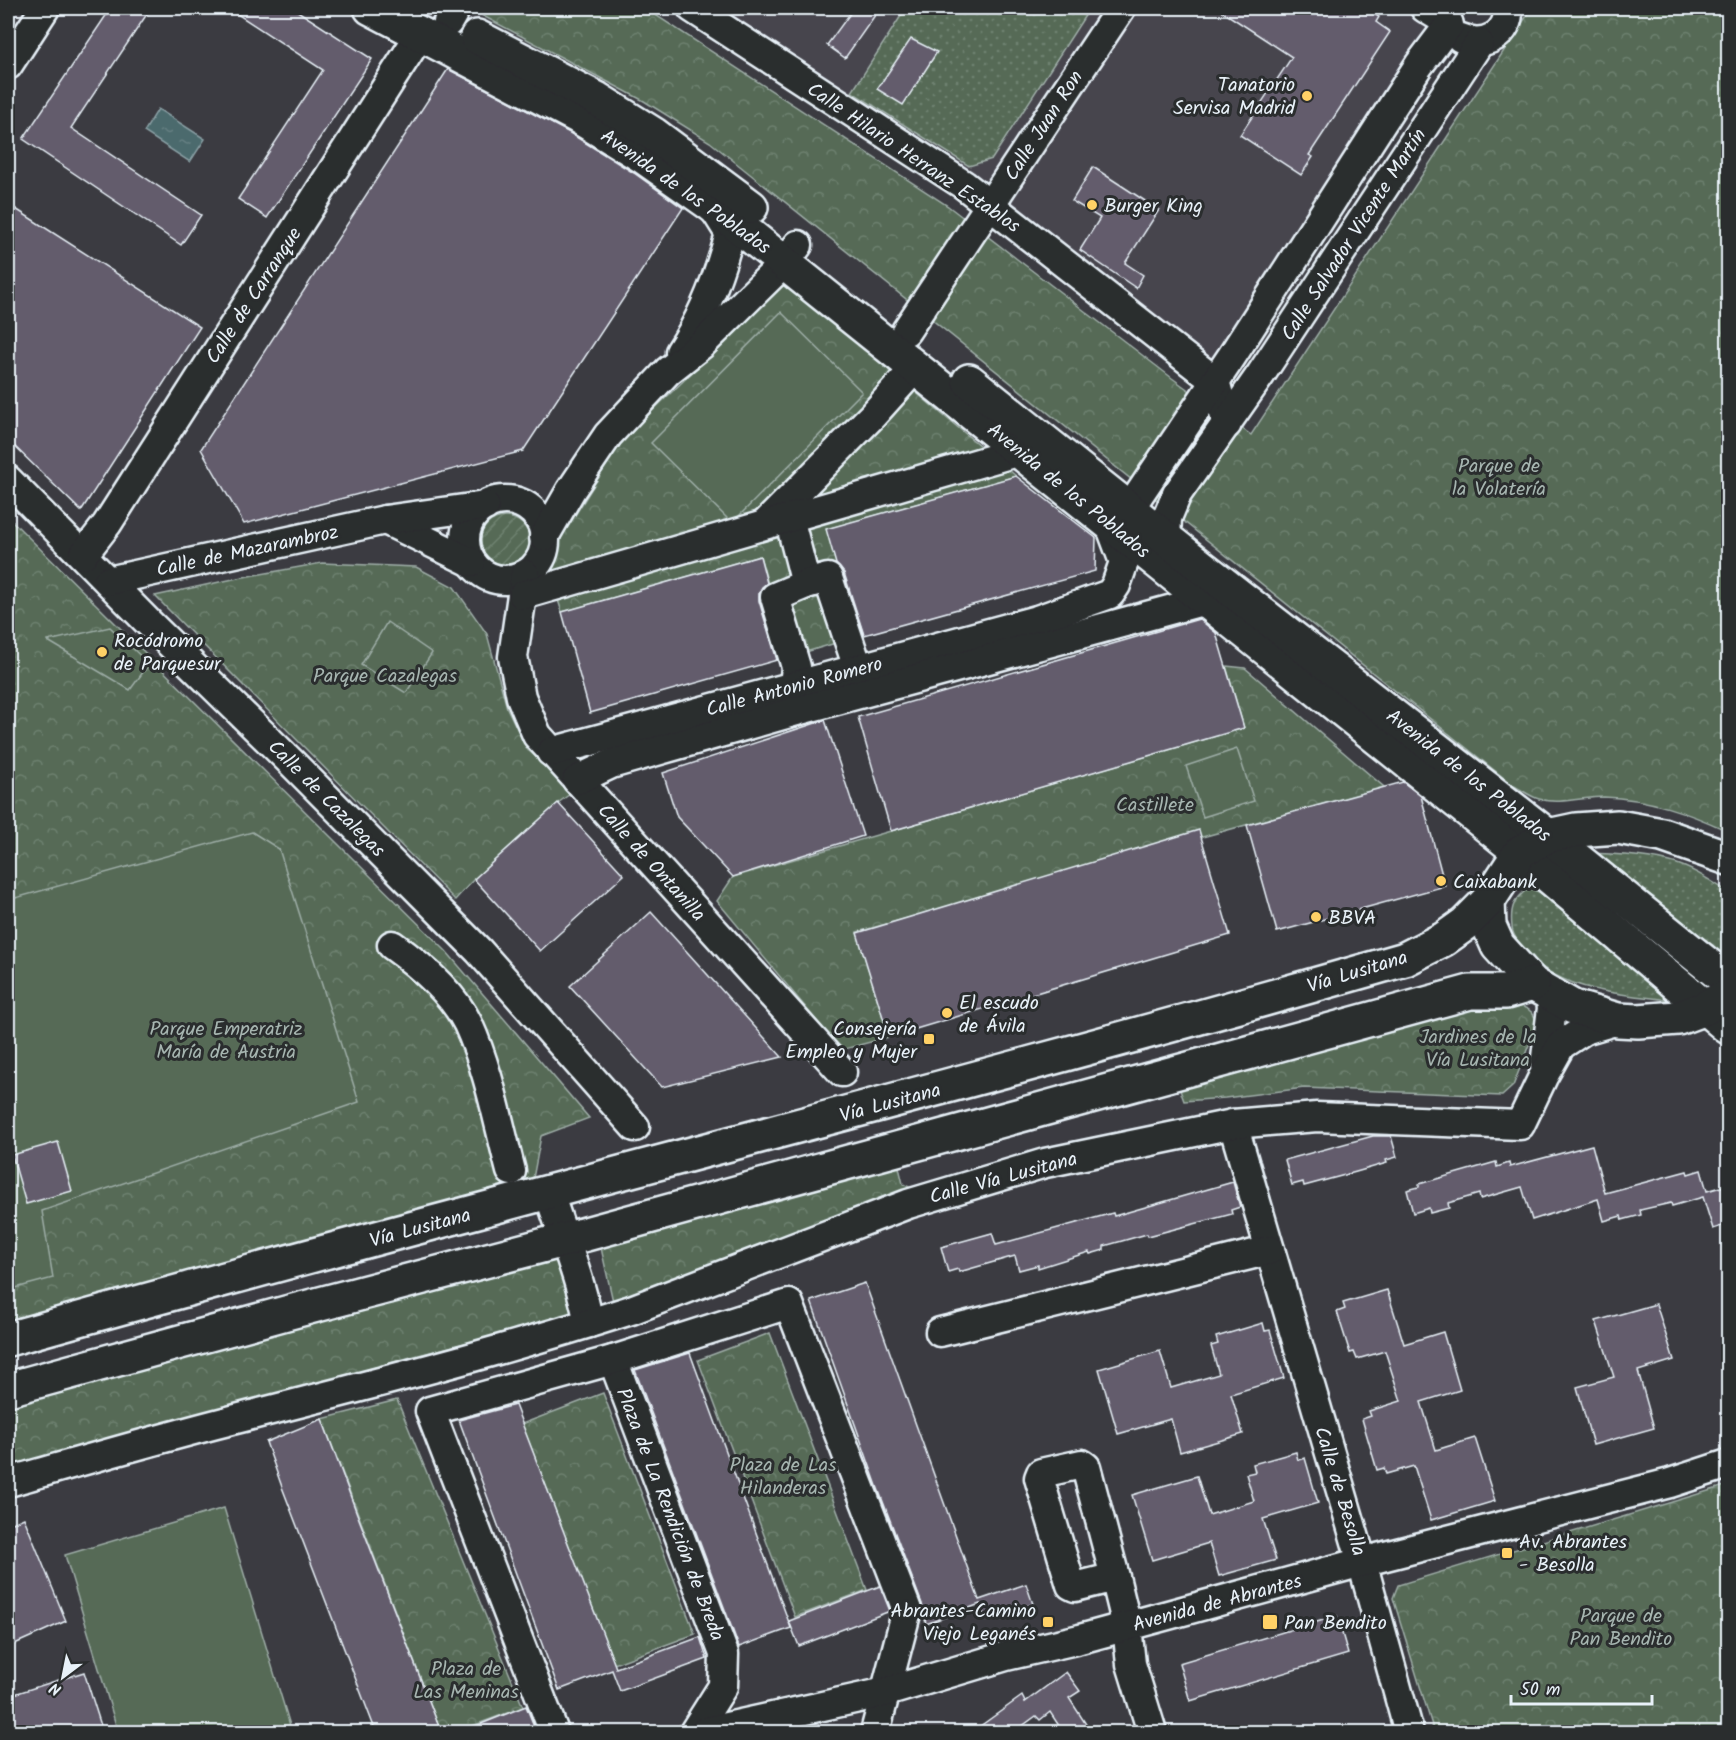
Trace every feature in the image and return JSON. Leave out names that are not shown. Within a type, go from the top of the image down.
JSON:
[{"type":"main road","name":"Avenida de los Poblados","points":[[371,8],[436,18],[597,99],[653,134],[708,173],[916,367],[1020,451],[1120,515]]},
{"type":"main road","name":"Avenida de los Poblados","points":[[436,18],[579,117],[644,157],[712,205],[792,253],[906,332],[1151,540],[1396,720],[1548,836],[1728,981]]},
{"type":"main road","name":"Avenida de los Poblados","points":[[1151,540],[1206,600],[1520,852],[1721,1009]]},
{"type":"main road","name":"Vía Lusitana","points":[[8,1339],[273,1265],[883,1104],[1405,959],[1444,939],[1465,924],[1488,901],[1520,852],[1548,836],[1576,830],[1618,827],[1662,835],[1728,858]]},
{"type":"main road","points":[[1692,846],[1728,873]]},
{"type":"main road","points":[[1488,901],[1489,926],[1498,946],[1542,989],[1574,1007],[1618,1020],[1678,1018],[1721,1009]]},
{"type":"main road","points":[[8,1389],[564,1240],[1470,992],[1542,989]]},
{"type":"street","points":[[8,65],[45,8]]},
{"type":"street","name":"Calle Hilario Herranz Establos","points":[[692,8],[964,185],[1215,381]]},
{"type":"street","name":"Calle Juan Ron","points":[[906,332],[1121,8]]},
{"type":"street","points":[[1442,16],[1460,38],[1479,43],[1488,41],[1503,29],[1507,21],[1508,8]]},
{"type":"street","name":"Calle Salvador Vicente Martín","points":[[1120,515],[1215,381],[1419,65],[1442,16]]},
{"type":"street","name":"Calle de Carranque","points":[[83,555],[107,524],[436,18]]},
{"type":"street","name":"Calle Salvador Vicente Martín","points":[[1151,540],[1167,518],[1171,504],[1227,424],[1479,43]]},
{"type":"street","points":[[668,371],[692,335],[720,273],[730,234],[712,205]]},
{"type":"street","points":[[544,537],[571,490],[608,435],[668,371],[701,345],[792,253]]},
{"type":"street","points":[[776,522],[916,367]]},
{"type":"street","points":[[1215,381],[1227,424]]},
{"type":"street","points":[[386,520],[476,567],[491,578],[514,579],[524,585],[776,522],[1020,451]]},
{"type":"street","name":"Calle de Cazalegas","points":[[8,480],[148,623],[290,761],[479,951],[636,1127]]},
{"type":"street","points":[[518,503],[571,490]]},
{"type":"street","points":[[516,628],[499,596],[466,550],[465,538],[468,525],[474,514],[484,506],[506,501],[518,503],[528,508],[542,526],[544,548],[524,585]]},
{"type":"street","name":"Calle de Mazarambroz","points":[[108,581],[386,520],[484,506]]},
{"type":"street","points":[[1038,633],[1110,594],[1116,585],[1124,562],[1120,515]]},
{"type":"street","points":[[776,522],[806,584]]},
{"type":"street","points":[[794,686],[796,667],[774,597],[806,584],[828,578],[858,668]]},
{"type":"street","name":"Calle de Ontanilla","points":[[524,585],[513,657],[520,697],[537,735],[842,1072]]},
{"type":"street","points":[[1110,594],[1119,623]]},
{"type":"street","points":[[1038,633],[1119,623],[1206,600]]},
{"type":"street","name":"Calle Antonio Romero","points":[[551,752],[858,668],[1038,633]]},
{"type":"street","name":"Calle Antonio Romero","points":[[576,780],[611,764],[1038,633]]},
{"type":"street","points":[[392,945],[416,962],[435,980],[467,1022],[483,1064],[511,1171]]},
{"type":"street","name":"Calle Vía Lusitana","points":[[1542,989],[1552,1008],[1543,1077]]},
{"type":"street","name":"Calle Vía Lusitana","points":[[589,1323],[632,1310],[908,1204],[1045,1163],[1233,1124],[1317,1117],[1520,1125],[1561,1045],[1584,1030],[1618,1020]]},
{"type":"street","name":"Calle de Besolla","points":[[1233,1124],[1362,1562],[1409,1732]]},
{"type":"street","points":[[8,1482],[230,1420],[402,1377],[589,1323],[575,1266],[549,1193]]},
{"type":"street","points":[[940,1332],[1270,1250]]},
{"type":"street","points":[[554,1732],[430,1411],[613,1360],[789,1304],[907,1610],[875,1732]]},
{"type":"street","name":"Plaza de La Rendición de Breda","points":[[613,1360],[724,1653],[723,1686],[694,1732]]},
{"type":"street","name":"Avenida de Abrantes","points":[[704,1732],[886,1692],[1006,1656],[1660,1486],[1728,1464]]},
{"type":"street","points":[[1115,1577],[1127,1626],[1131,1664],[1152,1732]]},
{"type":"shaded area","points":[[692,8],[1425,8],[1448,22],[1215,381]]},
{"type":"green space","name":"Parque de la Volatería","points":[[468,8],[645,8],[948,206],[1172,378],[1251,435],[1532,8],[1728,8],[1728,831],[1698,818],[1652,803],[1604,797],[1547,801],[1533,797],[1514,786],[710,142],[644,101]]},
{"type":"green space","points":[[906,8],[1090,8],[992,159],[969,166],[852,92]]},
{"type":"green space","points":[[785,283],[1016,476],[827,529],[856,637],[789,657],[760,556],[562,612],[550,576],[557,544],[622,440]]},
{"type":"green space","points":[[781,312],[862,392],[732,523],[651,443]]},
{"type":"green space","name":"Parque Emperatriz María de Austria","points":[[8,517],[446,951],[589,1118],[541,1136],[532,1184],[8,1324]]},
{"type":"green space","points":[[505,517],[514,519],[525,528],[530,542],[528,551],[519,562],[505,567],[496,565],[485,556],[480,542],[482,533],[491,522]]},
{"type":"green space","name":"Parque Cazalegas","points":[[322,563],[416,567],[454,587],[487,634],[507,708],[527,749],[574,791],[474,879],[455,900],[155,596]]},
{"type":"green space","points":[[387,622],[432,653],[406,693],[361,665]]},
{"type":"green space","name":"Rocódromo de Parquesur","points":[[110,627],[149,664],[130,690],[48,641]]},
{"type":"green space","name":"Castillete","points":[[1226,666],[1245,668],[1384,787],[857,932],[889,1037],[841,1050],[717,901],[733,877],[1244,728]]},
{"type":"green space","points":[[1237,749],[1254,801],[1203,817],[1186,766]]},
{"type":"green space","points":[[252,832],[279,849],[359,1102],[42,1211],[53,1278],[8,1290],[8,900]]},
{"type":"green space","points":[[1586,853],[1638,856],[1678,864],[1728,892],[1728,962]]},
{"type":"green space","points":[[1529,888],[1539,892],[1671,1000],[1611,993],[1590,988],[1570,982],[1535,962],[1517,940],[1512,927],[1514,905],[1519,896]]},
{"type":"green space","name":"Jardines de la Vía Lusitana","points":[[1508,1003],[1530,1011],[1537,1024],[1513,1086],[1502,1096],[1304,1088],[1184,1101],[1176,1079],[1433,1010]]},
{"type":"green space","points":[[897,1159],[903,1184],[919,1192],[614,1306],[599,1239]]},
{"type":"green space","points":[[567,1248],[587,1312],[411,1357],[8,1472],[8,1399]]},
{"type":"green space","name":"Plaza de Las Hilanderas","points":[[770,1333],[867,1590],[795,1617],[698,1360]]},
{"type":"green space","points":[[603,1393],[695,1634],[614,1664],[522,1424]]},
{"type":"green space","name":"Plaza de Las Meninas","points":[[397,1400],[523,1707],[456,1732],[441,1732],[322,1419]]},
{"type":"green space","name":"Parque de Pan Bendito","points":[[1728,1485],[1728,1732],[1434,1732],[1393,1598],[1398,1585]]},
{"type":"green space","points":[[224,1508],[292,1732],[118,1732],[65,1555]]},
{"type":"water","points":[[158,109],[205,139],[190,162],[144,132]]},
{"type":"building","points":[[111,8],[151,8],[71,128],[201,215],[181,245],[23,139]]},
{"type":"building","points":[[228,8],[293,8],[372,59],[267,218],[238,199],[323,70]]},
{"type":"building","points":[[854,8],[880,8],[845,58],[827,45]]},
{"type":"building","name":"Tanatorio Servisa Madrid","points":[[1217,8],[1365,8],[1379,17],[1376,22],[1390,32],[1309,155],[1313,157],[1301,175],[1240,135],[1292,57]]},
{"type":"building","points":[[911,39],[937,52],[903,105],[877,89]]},
{"type":"building","points":[[448,69],[570,133],[634,173],[683,208],[523,451],[244,524],[201,449]]},
{"type":"building","points":[[1093,167],[1159,210],[1125,263],[1143,275],[1136,288],[1080,250],[1100,218],[1072,201]]},
{"type":"building","points":[[8,204],[200,327],[81,511],[8,440]]},
{"type":"building","points":[[1016,476],[1096,538],[1095,571],[864,635],[844,573],[836,564],[826,529]]},
{"type":"building","points":[[760,556],[767,583],[759,593],[759,601],[777,660],[590,713],[562,612]]},
{"type":"building","points":[[1199,619],[1216,633],[1244,728],[891,831],[858,717]]},
{"type":"building","points":[[825,720],[863,836],[733,877],[677,817],[663,773]]},
{"type":"building","points":[[1403,782],[1421,796],[1445,886],[1277,932],[1247,825]]},
{"type":"building","points":[[558,803],[624,875],[540,951],[474,879]]},
{"type":"building","points":[[1199,830],[1230,935],[889,1037],[857,933]]},
{"type":"building","points":[[651,912],[782,1057],[662,1087],[570,986]]},
{"type":"building","points":[[1373,1136],[1391,1136],[1397,1157],[1386,1160],[1387,1163],[1304,1186],[1303,1182],[1292,1185],[1285,1160]]},
{"type":"building","points":[[58,1142],[72,1191],[26,1204],[12,1155]]},
{"type":"building","points":[[1592,1145],[1605,1193],[1687,1171],[1688,1174],[1701,1170],[1707,1191],[1728,1185],[1728,1224],[1713,1229],[1703,1197],[1672,1206],[1671,1203],[1640,1210],[1641,1215],[1622,1220],[1621,1216],[1604,1221],[1598,1199],[1532,1220],[1522,1187],[1480,1199],[1479,1194],[1448,1203],[1449,1208],[1430,1213],[1429,1208],[1413,1213],[1407,1190],[1419,1187],[1419,1184],[1496,1162],[1497,1167],[1509,1163],[1510,1167]]},
{"type":"building","points":[[1233,1182],[1240,1207],[1231,1210],[1232,1214],[1148,1236],[1147,1234],[1104,1246],[1104,1250],[1090,1254],[1089,1252],[1038,1268],[1038,1265],[1019,1270],[1015,1256],[959,1272],[958,1269],[948,1272],[941,1247],[992,1233],[996,1245],[1113,1213],[1114,1216]]},
{"type":"building","points":[[865,1283],[979,1600],[1026,1584],[1033,1604],[986,1620],[980,1604],[926,1624],[922,1604],[811,1301]]},
{"type":"building","points":[[1387,1290],[1404,1344],[1443,1332],[1460,1390],[1421,1402],[1436,1450],[1475,1438],[1495,1501],[1431,1520],[1414,1466],[1386,1474],[1384,1468],[1377,1470],[1362,1419],[1371,1416],[1369,1411],[1401,1401],[1385,1351],[1357,1359],[1354,1352],[1350,1353],[1337,1312],[1345,1309],[1343,1303]]},
{"type":"building","points":[[1656,1304],[1674,1360],[1638,1371],[1654,1428],[1593,1445],[1577,1387],[1614,1377],[1596,1321]]},
{"type":"building","points":[[1263,1323],[1265,1331],[1270,1330],[1284,1378],[1231,1394],[1243,1434],[1180,1452],[1171,1419],[1118,1434],[1099,1369],[1160,1351],[1171,1388],[1219,1374],[1211,1346],[1218,1344],[1216,1337]]},
{"type":"building","points":[[690,1353],[791,1628],[739,1647],[635,1370]]},
{"type":"building","points":[[515,1405],[616,1668],[700,1637],[707,1659],[620,1691],[612,1670],[559,1690],[459,1420]]},
{"type":"building","points":[[322,1419],[441,1732],[376,1732],[282,1487],[266,1442]]},
{"type":"building","points":[[1296,1452],[1298,1460],[1305,1458],[1318,1503],[1263,1519],[1276,1560],[1219,1576],[1209,1543],[1152,1560],[1132,1495],[1197,1476],[1209,1515],[1254,1501],[1246,1474],[1255,1472],[1253,1464]]},
{"type":"building","points":[[24,1518],[66,1621],[8,1647],[8,1525]]},
{"type":"building","points":[[880,1586],[890,1611],[799,1646],[789,1621]]},
{"type":"building","points":[[1337,1616],[1348,1654],[1190,1701],[1179,1663]]},
{"type":"building","points":[[84,1672],[103,1732],[8,1732],[8,1696]]},
{"type":"building","points":[[1066,1672],[1080,1691],[1069,1698],[1091,1732],[1063,1732],[1050,1712],[1040,1720],[1036,1716],[1014,1732],[972,1732],[1022,1696],[1025,1702]]},
{"type":"building","points":[[526,1706],[536,1731],[461,1732]]},
{"type":"place","name":"Tanatorio Servisa Madrid","points":[[1307,96]]},
{"type":"place","name":"Burger King","points":[[1092,205]]},
{"type":"place","name":"Rocódromo de Parquesur","points":[[102,652]]},
{"type":"place","name":"Caixabank","points":[[1441,881]]},
{"type":"place","name":"BBVA","points":[[1316,917]]},
{"type":"place","name":"El escudo de Ávila","points":[[947,1013]]},
{"type":"place","name":"Consejería Empleo y Mujer","points":[[929,1039]]},
{"type":"place","name":"Av. Abrantes - Besolla","points":[[1507,1553]]},
{"type":"place","name":"Abrantes-Camino Viejo Leganés","points":[[1048,1622]]},
{"type":"place","name":"Pan Bendito","points":[[1270,1622]]}]
